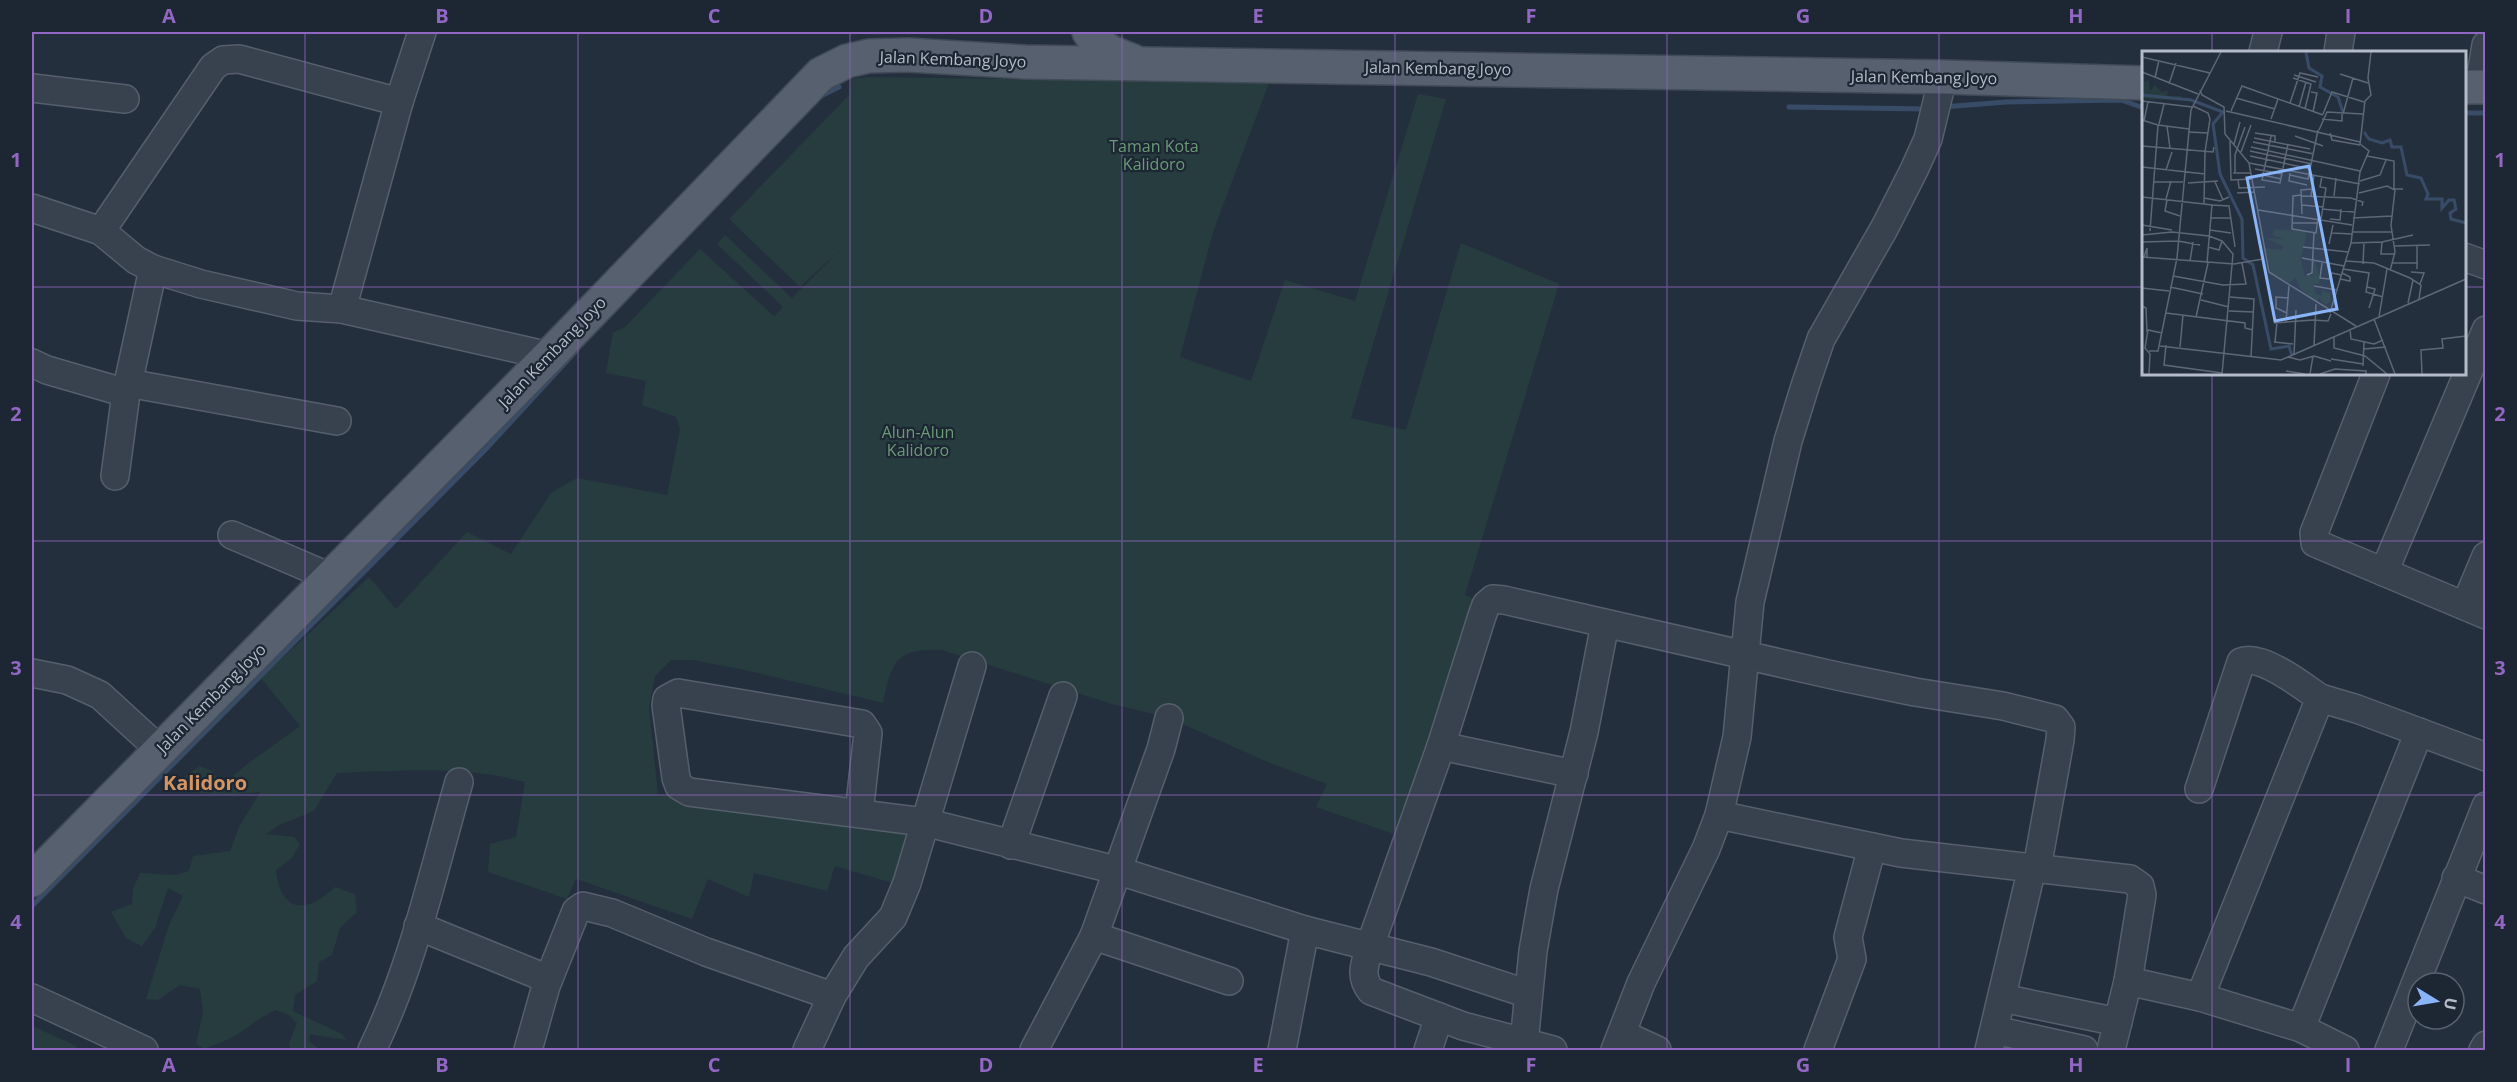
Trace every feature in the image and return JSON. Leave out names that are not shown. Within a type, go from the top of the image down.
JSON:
[{"type":"main road","points":[[1025,62],[1054,47],[1071,32]]},
{"type":"main road","points":[[1089,32],[1096,44],[1109,52],[1140,63]]},
{"type":"main road","name":"Jalan Kembang Joyo","points":[[32,880],[549,356],[821,74],[847,61],[869,56],[908,55],[1025,62],[2142,82]]},
{"type":"street","points":[[342,309],[399,102],[422,32]]},
{"type":"street","points":[[2263,51],[2268,32]]},
{"type":"street","points":[[2338,51],[2341,32]]},
{"type":"street","points":[[2476,87],[2486,45]]},
{"type":"street","points":[[101,231],[213,67],[223,60],[239,59],[399,102]]},
{"type":"street","points":[[1657,1050],[1618,1042],[1641,983],[1706,849],[1719,815],[1737,737],[1750,602],[1788,441],[1821,339],[1885,226],[1928,139],[1943,77]]},
{"type":"street","points":[[32,88],[125,99]]},
{"type":"street","points":[[32,208],[101,231],[136,260],[153,269],[201,284],[297,306],[342,309],[549,356]]},
{"type":"street","points":[[2466,258],[2486,265]]},
{"type":"street","points":[[115,476],[127,388],[153,269]]},
{"type":"street","points":[[2384,573],[2486,330]]},
{"type":"street","points":[[32,363],[47,370],[127,388],[338,421]]},
{"type":"street","points":[[2376,375],[2314,533],[2317,545],[2475,610],[2486,556]]},
{"type":"street","points":[[232,535],[330,578]]},
{"type":"street","points":[[1553,1050],[1462,1026],[1371,991],[1364,981],[1364,968],[1370,946],[1441,746],[1482,616],[1486,605],[1493,600],[1504,600],[1915,693],[2003,706],[2055,718],[2060,722],[2061,740],[2035,868],[1992,1040],[2084,1050]]},
{"type":"street","points":[[1524,1043],[1533,951],[1544,889],[1574,774],[1605,624]]},
{"type":"street","points":[[2199,789],[2241,662],[2252,660],[2289,676],[2320,698],[2486,757]]},
{"type":"street","points":[[807,1050],[832,996],[856,957],[893,916],[907,883],[972,666]]},
{"type":"street","points":[[32,673],[67,680],[100,695],[160,750]]},
{"type":"street","points":[[859,813],[868,733],[862,724],[678,693],[667,699],[675,778],[683,789],[924,822],[1116,870],[1305,930],[1431,962],[1528,994]]},
{"type":"street","points":[[1011,845],[1064,696]]},
{"type":"street","points":[[2200,997],[2320,698]]},
{"type":"street","points":[[1034,1050],[1094,936],[1161,749],[1169,718]]},
{"type":"street","points":[[2301,1028],[2419,732]]},
{"type":"street","points":[[1441,746],[1574,774]]},
{"type":"street","points":[[372,1050],[393,1002],[418,926],[459,782]]},
{"type":"street","points":[[2389,1050],[2486,806]]},
{"type":"street","points":[[1719,815],[1901,853],[2130,879],[2140,886],[2142,895],[2128,981],[2111,1050]]},
{"type":"street","points":[[1818,1050],[1852,959],[1848,938],[1872,847]]},
{"type":"street","points":[[2456,878],[2486,890]]},
{"type":"street","points":[[528,1050],[548,979],[576,911],[583,906],[612,913],[706,952],[832,996]]},
{"type":"street","points":[[418,926],[548,979]]},
{"type":"street","points":[[1282,1050],[1305,930]]},
{"type":"street","points":[[1094,936],[1229,981]]},
{"type":"street","points":[[2128,981],[2200,997],[2301,1028],[2345,1050]]},
{"type":"street","points":[[32,998],[144,1050]]},
{"type":"street","points":[[2002,998],[2118,1023]]},
{"type":"street","points":[[1428,1050],[1439,1017]]},
{"type":"street","points":[[2483,1050],[2486,1045]]},
{"type":"green space","points":[[867,77],[1269,83],[1213,232],[1180,357],[1251,381],[1285,280],[1355,301],[1418,94],[1446,99],[1351,418],[1406,430],[1461,243],[1559,284],[1465,595],[1486,605],[1408,839],[1316,807],[1327,784],[1270,763],[1169,718],[1112,704],[942,650],[914,651],[898,660],[889,677],[883,703],[745,670],[692,660],[671,660],[655,676],[649,707],[658,795],[689,792],[913,819],[896,884],[835,866],[827,891],[754,873],[749,897],[708,879],[692,919],[576,879],[567,899],[488,872],[490,844],[516,837],[525,782],[455,771],[337,773],[314,811],[279,825],[266,834],[294,837],[300,844],[292,858],[276,870],[283,895],[289,902],[305,905],[315,902],[335,887],[355,894],[357,912],[340,928],[332,955],[319,962],[317,981],[295,995],[293,1011],[342,1034],[346,1040],[310,1034],[309,1041],[320,1050],[290,1050],[289,1043],[297,1023],[289,1015],[276,1010],[225,1041],[204,1049],[196,1044],[203,1012],[200,989],[180,985],[158,1000],[146,999],[169,925],[183,896],[168,888],[155,928],[142,946],[126,938],[111,912],[132,904],[133,889],[140,873],[175,875],[189,871],[193,856],[230,851],[239,827],[260,792],[230,795],[179,792],[182,778],[200,766],[212,771],[222,786],[246,765],[300,726],[261,678],[369,577],[396,609],[467,532],[511,554],[551,493],[577,478],[667,495],[680,429],[676,417],[642,405],[646,381],[606,373],[613,332],[624,328],[700,249],[774,316],[783,307],[717,244],[725,235],[792,298],[841,249],[800,287],[729,219],[849,95],[851,79]]},
{"type":"green space","points":[[32,1026],[77,1046],[75,1050],[32,1050]]},
{"type":"waterway","points":[[819,97],[839,87]]},
{"type":"waterway","points":[[1943,107],[2006,102],[2121,100],[2142,107]]},
{"type":"waterway","points":[[1789,107],[1927,109]]},
{"type":"waterway","points":[[2466,113],[2486,113]]},
{"type":"waterway","points":[[32,906],[485,450],[576,351]]},
{"type":"district","name":"Kalidoro","points":[[205,782]]},
{"type":"park label","name":"Taman Kota Kalidoro","points":[[1154,155]]},
{"type":"park label","name":"Alun-Alun Kalidoro","points":[[918,441]]}]
